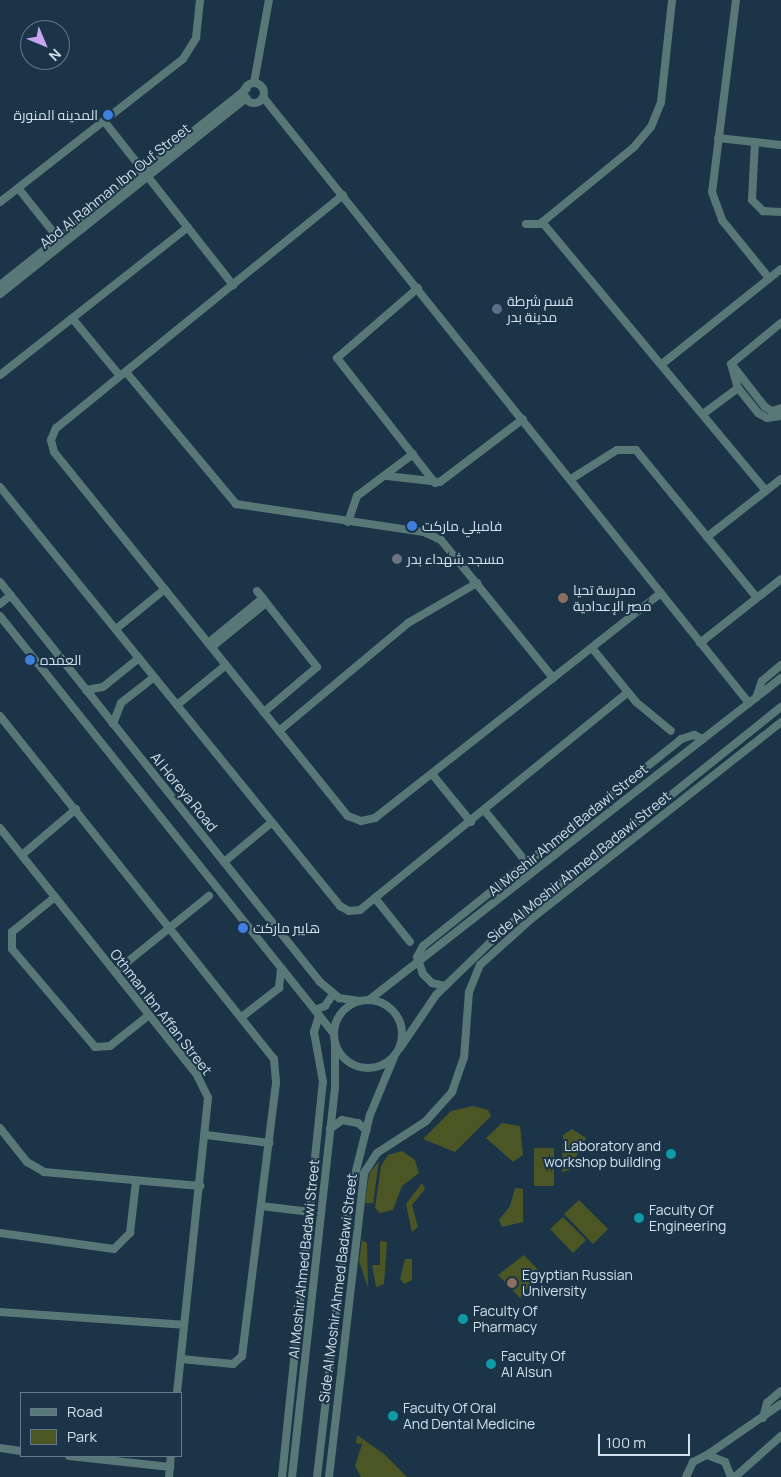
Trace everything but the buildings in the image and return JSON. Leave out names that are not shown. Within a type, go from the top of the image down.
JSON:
[{"type":"street","points":[[0,202],[189,53],[196,38],[200,0]]},
{"type":"street","points":[[263,97],[254,103],[246,98],[246,89],[254,83],[269,0]]},
{"type":"street","points":[[526,224],[542,222],[634,147],[651,127],[661,102],[672,0]]},
{"type":"street","points":[[736,0],[712,192],[717,212],[769,278]]},
{"type":"street","points":[[254,83],[263,88],[263,97],[749,703]]},
{"type":"street","name":"Abd Al Rahman Ibn Ouf Street","points":[[0,294],[246,89]]},
{"type":"street","name":"Abd Al Rahman Ibn Ouf Street","points":[[0,284],[58,238],[246,98]]},
{"type":"street","points":[[104,121],[233,285]]},
{"type":"street","points":[[718,138],[781,145]]},
{"type":"street","points":[[754,142],[752,200],[763,211],[781,212]]},
{"type":"street","points":[[18,188],[58,238]]},
{"type":"street","points":[[344,196],[56,428],[52,446],[165,589],[279,731],[354,820],[376,818],[661,593]]},
{"type":"street","points":[[542,222],[766,491]]},
{"type":"street","points":[[0,374],[188,227]]},
{"type":"street","points":[[662,364],[781,268]]},
{"type":"street","points":[[418,288],[337,355],[435,482]]},
{"type":"street","points":[[72,318],[236,504],[433,535],[477,583],[553,678]]},
{"type":"street","points":[[731,364],[781,323]]},
{"type":"street","points":[[731,364],[738,388],[758,413],[767,418],[781,411]]},
{"type":"street","points":[[731,364],[765,407],[781,411]]},
{"type":"street","points":[[703,414],[738,388]]},
{"type":"street","points":[[758,413],[765,407]]},
{"type":"street","points":[[387,476],[435,482],[523,419]]},
{"type":"street","points":[[571,479],[617,450],[632,448],[756,598]]},
{"type":"street","points":[[348,522],[357,496],[387,476],[412,454]]},
{"type":"street","points":[[707,537],[781,479]]},
{"type":"street","points":[[0,486],[344,910],[360,910],[485,811],[628,692]]},
{"type":"street","points":[[700,643],[781,579]]},
{"type":"street","points":[[279,731],[408,623],[477,583]]},
{"type":"street","name":"Al Horeya Road","points":[[1,584],[224,862],[333,994]]},
{"type":"street","points":[[116,629],[165,589]]},
{"type":"street","points":[[257,591],[317,667],[264,712]]},
{"type":"street","points":[[0,604],[11,596]]},
{"type":"street","points":[[210,645],[265,601]]},
{"type":"street","points":[[0,616],[334,1034]]},
{"type":"street","points":[[0,629],[15,635]]},
{"type":"street","points":[[592,648],[628,692],[671,731]]},
{"type":"street","points":[[86,690],[103,687],[139,658]]},
{"type":"street","points":[[177,705],[226,665]]},
{"type":"street","points":[[756,698],[762,682],[781,665]]},
{"type":"street","points":[[113,724],[121,703],[154,677]]},
{"type":"street","name":"Al Moshir Ahmed Badawi Street","points":[[369,1000],[524,882],[781,678]]},
{"type":"street","points":[[317,1477],[352,1183],[366,1130],[394,1057],[445,986],[476,954],[781,707]]},
{"type":"street","points":[[0,716],[243,1016],[274,1059],[269,1143],[242,1356],[229,1364],[181,1359]]},
{"type":"street","name":"Side Al Moshir Ahmed Badawi Street","points":[[329,1477],[345,1319],[362,1186],[377,1153],[426,1122],[452,1092],[464,1058],[472,980],[483,961],[781,722]]},
{"type":"street","points":[[445,986],[429,981],[418,964],[423,946],[681,739],[694,735],[703,739]]},
{"type":"street","points":[[432,774],[471,822]]},
{"type":"street","points":[[22,855],[76,809]]},
{"type":"street","points":[[485,811],[527,863]]},
{"type":"street","points":[[224,862],[272,822]]},
{"type":"street","name":"Othman Ibn Affan Street","points":[[0,828],[204,1086],[209,1111],[177,1392]]},
{"type":"street","points":[[516,872],[524,882]]},
{"type":"street","points":[[115,972],[209,896]]},
{"type":"street","points":[[55,897],[12,932],[12,949],[95,1046],[110,1046],[149,1015]]},
{"type":"street","points":[[374,898],[410,942]]},
{"type":"street","points":[[476,954],[483,961]]},
{"type":"street","points":[[243,1016],[279,988],[281,968]]},
{"type":"street","points":[[461,970],[472,980]]},
{"type":"street","points":[[279,988],[300,992]]},
{"type":"street","points":[[282,1477],[314,1188],[323,1085],[323,1065],[314,1032],[317,1013],[325,1006],[333,994],[360,1001],[369,1000],[386,1004],[398,1016],[403,1032],[400,1048]]},
{"type":"street","points":[[360,1001],[342,1012],[334,1034],[335,1044],[350,1063],[365,1069],[381,1066],[394,1057]]},
{"type":"street","name":"Al Moshir Ahmed Badawi Street","points":[[292,1477],[335,1086],[335,1044]]},
{"type":"street","points":[[323,1085],[335,1086]]},
{"type":"street","points":[[330,1129],[342,1120],[356,1122],[366,1130]]},
{"type":"street","points":[[0,1128],[27,1162],[44,1172],[200,1186]]},
{"type":"street","points":[[206,1135],[269,1143]]},
{"type":"street","points":[[0,1233],[114,1249],[130,1233],[136,1181]]},
{"type":"street","points":[[352,1183],[362,1186]]},
{"type":"street","points":[[314,1188],[324,1188]]},
{"type":"street","points":[[261,1206],[311,1212]]},
{"type":"street","points":[[308,1241],[318,1241]]},
{"type":"street","points":[[0,1312],[184,1325]]},
{"type":"street","points":[[335,1318],[345,1319]]},
{"type":"street","points":[[763,1418],[768,1403],[781,1391]]},
{"type":"street","points":[[686,1477],[692,1462],[707,1455],[781,1404]]},
{"type":"street","points":[[707,1455],[725,1462],[733,1477],[781,1436]]},
{"type":"street","points":[[0,1448],[20,1451]]},
{"type":"street","points":[[78,1457],[170,1467]]},
{"type":"street","points":[[169,1477],[171,1457]]},
{"type":"green space","points":[[473,1106],[488,1110],[491,1116],[455,1152],[423,1139],[451,1111]]},
{"type":"green space","points":[[502,1123],[520,1126],[523,1155],[513,1162],[486,1138]]},
{"type":"green space","points":[[572,1129],[586,1138],[569,1170],[562,1172],[563,1135]]},
{"type":"green space","points":[[534,1148],[554,1148],[554,1186],[534,1186]]},
{"type":"green space","points":[[402,1151],[415,1160],[419,1173],[402,1186],[393,1210],[380,1213],[375,1208],[381,1166],[388,1155]]},
{"type":"green space","points":[[379,1161],[373,1203],[365,1203],[369,1174]]},
{"type":"green space","points":[[422,1183],[425,1189],[412,1205],[418,1227],[412,1232],[406,1204]]},
{"type":"green space","points":[[515,1188],[523,1189],[523,1222],[502,1227],[499,1220],[510,1206]]},
{"type":"green space","points":[[579,1200],[608,1229],[593,1244],[564,1214]]},
{"type":"green space","points":[[563,1217],[586,1240],[573,1253],[550,1229]]},
{"type":"green space","points":[[362,1240],[367,1243],[368,1288],[359,1261]]},
{"type":"green space","points":[[380,1241],[387,1242],[384,1284],[376,1287],[372,1265],[380,1265]]},
{"type":"green space","points":[[524,1255],[540,1272],[520,1298],[498,1275]]},
{"type":"green space","points":[[405,1259],[412,1259],[412,1280],[404,1284],[400,1279]]},
{"type":"green space","points":[[357,1435],[384,1454],[407,1477],[361,1477],[355,1466],[362,1444],[356,1443]]},
{"type":"place","name":"المدينه المنورة","points":[[108,115]]},
{"type":"place","name":"قسم شرطة مدينة بدر","points":[[497,309]]},
{"type":"place","name":"فاميلي ماركت","points":[[412,526]]},
{"type":"place","name":"مسجد شهداء بدر","points":[[397,559]]},
{"type":"place","name":"مدرسة تحيا مصر الإعدادية","points":[[563,598]]},
{"type":"place","name":"العمده","points":[[30,660]]},
{"type":"place","name":"هايبر ماركت","points":[[243,928]]},
{"type":"place","name":"Laboratory and workshop building","points":[[671,1154]]},
{"type":"place","name":"Faculty Of Engineering","points":[[639,1218]]},
{"type":"place","name":"Egyptian Russian University","points":[[512,1283]]},
{"type":"place","name":"Faculty Of Pharmacy","points":[[463,1319]]},
{"type":"place","name":"Faculty Of Al Alsun","points":[[491,1364]]},
{"type":"place","name":"Faculty Of Oral And Dental Medicine","points":[[393,1416]]}]
